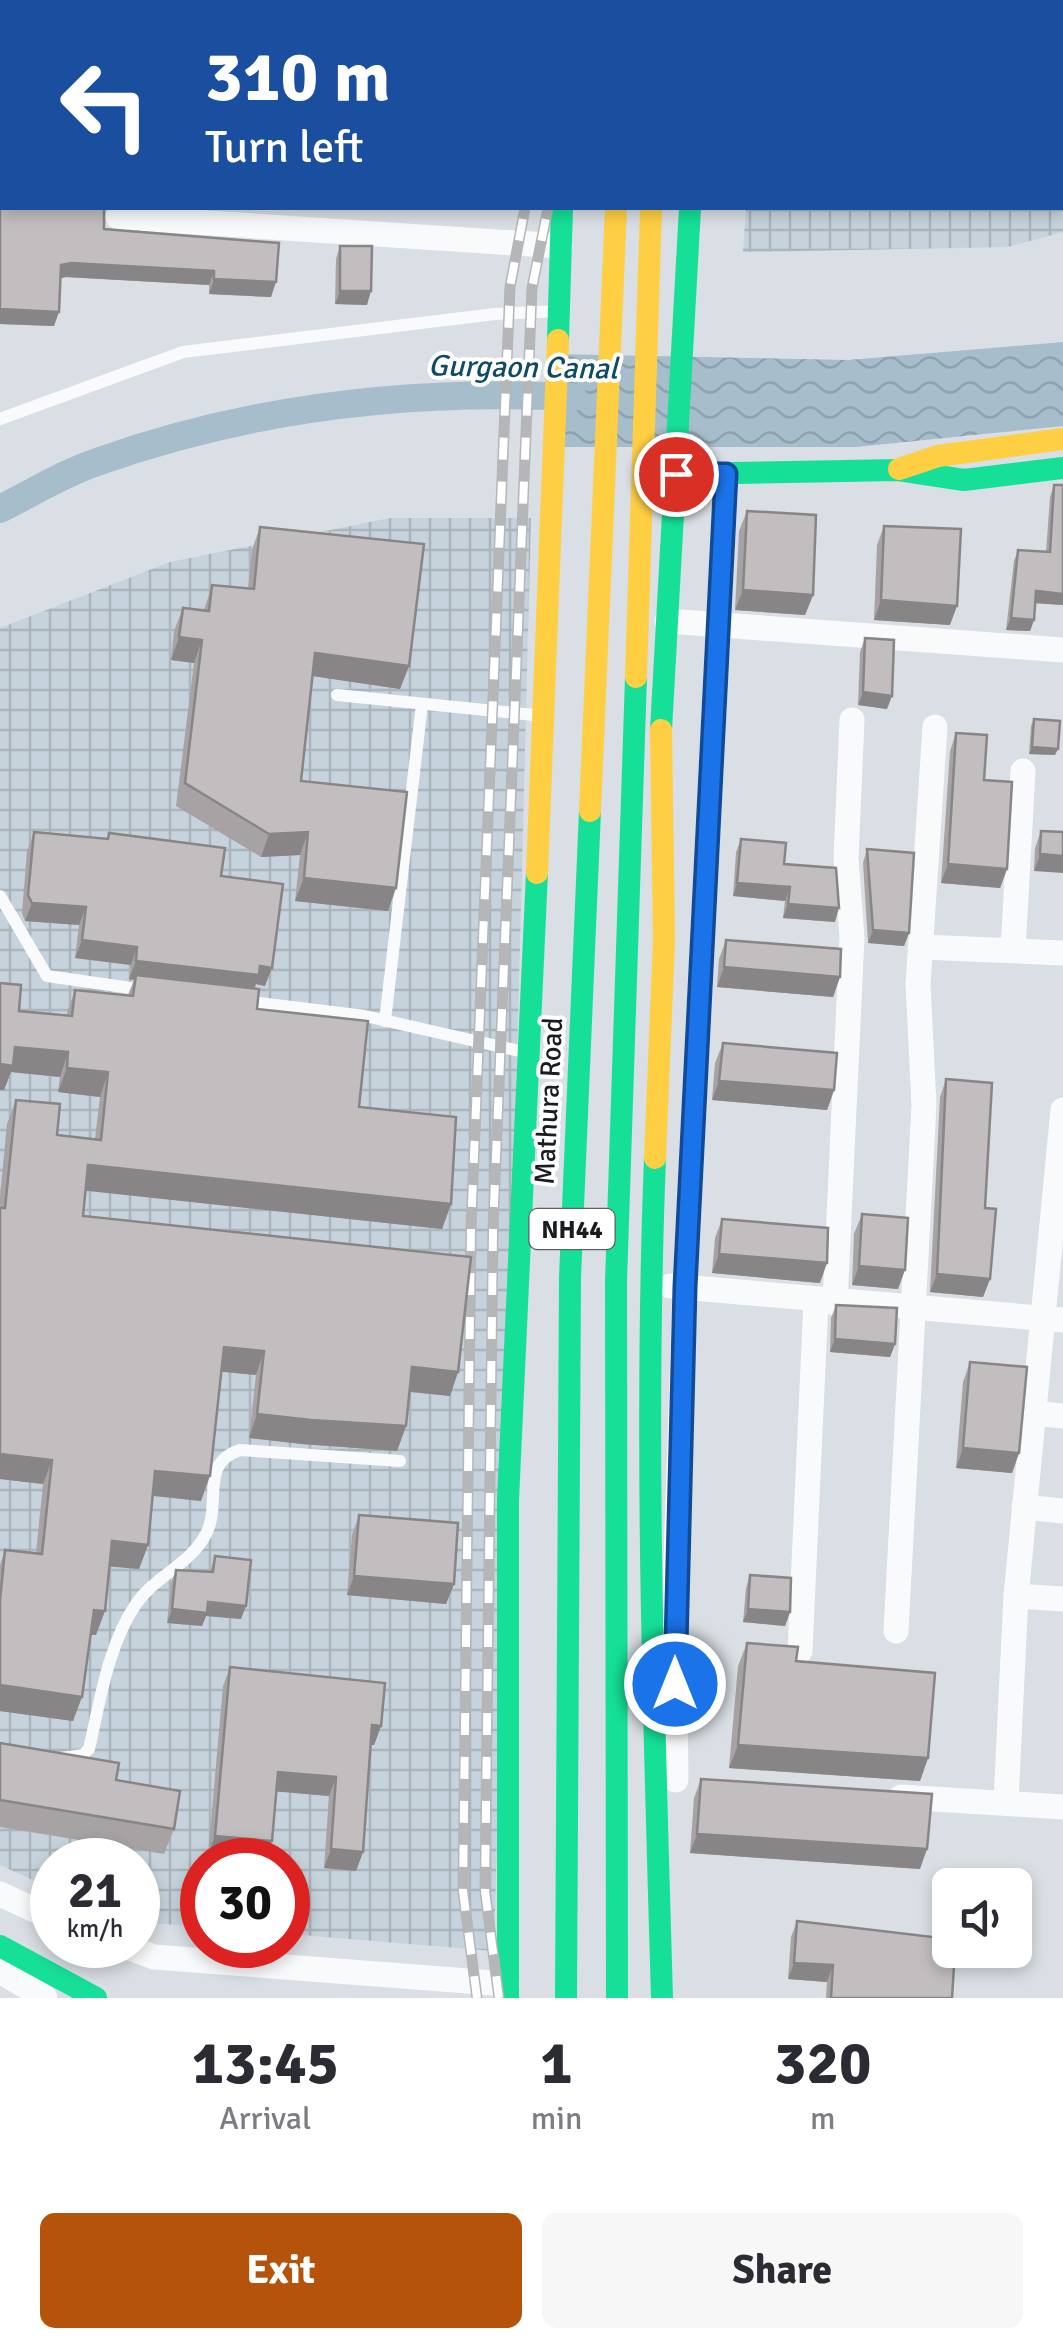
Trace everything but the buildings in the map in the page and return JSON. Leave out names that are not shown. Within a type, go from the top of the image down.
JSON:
[{"type":"main road","points":[[507,1991],[508,1500],[555,454],[562,210]]},
{"type":"main road","name":"Mathura Road","points":[[566,1998],[570,1277],[616,210]]},
{"type":"main road","name":"NH44","points":[[618,1998],[616,1282],[651,210]]},
{"type":"main road","points":[[662,1998],[676,1781],[650,1556],[650,1285],[664,941],[661,724],[690,210]]},
{"type":"main road","points":[[898,470],[938,456],[1063,438]]},
{"type":"main road","points":[[676,462],[726,474],[898,470],[964,480],[1063,468]]},
{"type":"main road","points":[[0,1946],[96,1998]]},
{"type":"street","points":[[118,217],[560,246]]},
{"type":"street","points":[[676,1781],[674,1620],[685,1287],[726,474]]},
{"type":"street","points":[[667,621],[1063,650]]},
{"type":"street","points":[[800,1651],[852,937],[846,859],[852,720]]},
{"type":"street","points":[[896,1631],[924,1106],[918,984],[935,727]]},
{"type":"street","points":[[1013,950],[1023,771]]},
{"type":"street","points":[[921,947],[1063,954]]},
{"type":"street","points":[[1006,1802],[1016,1596],[1033,1413],[1053,1319],[1062,1121]]},
{"type":"street","points":[[650,1285],[1053,1319]]},
{"type":"street","points":[[1033,1413],[1063,1416]]},
{"type":"street","points":[[1024,1507],[1063,1511]]},
{"type":"street","points":[[1016,1596],[1063,1599]]},
{"type":"street","points":[[867,1794],[1063,1806]]},
{"type":"street","points":[[0,1894],[30,1908]]},
{"type":"street","points":[[160,1959],[507,1991]]},
{"type":"street","points":[[0,1971],[45,1998]]},
{"type":"lane","points":[[0,419],[183,352],[495,314],[558,311]]},
{"type":"lane","points":[[337,695],[544,716]]},
{"type":"lane","points":[[385,1021],[422,704]]},
{"type":"lane","points":[[0,896],[47,976],[154,992]]},
{"type":"lane","points":[[228,1000],[385,1021],[529,1053]]},
{"type":"lane","points":[[38,1760],[83,1756],[89,1749],[117,1642],[136,1604],[163,1573],[194,1552],[208,1531],[215,1468],[223,1455],[240,1450],[400,1461]]},
{"type":"shaded area","points":[[746,210],[1063,210],[1063,232],[1008,247],[743,252]]},
{"type":"shaded area","points":[[390,518],[531,518],[494,1951],[310,1936],[310,1838],[180,1838],[180,1925],[160,1924],[160,1838],[30,1838],[30,1879],[0,1865],[0,628],[170,562]]},
{"type":"water","points":[[1063,342],[1063,426],[856,447],[553,447],[554,354],[848,360]]},
{"type":"waterway","name":"Gurgaon Canal","points":[[0,509],[97,462],[155,443],[272,415],[452,396],[573,397]]},
{"type":"railway","points":[[477,1998],[463,1891],[471,1228],[510,287],[525,210]]},
{"type":"railway","points":[[499,1998],[485,1891],[493,1229],[532,288],[548,210]]},
{"type":"traffic: fast","points":[[558,340],[562,210]]},
{"type":"traffic: fast","points":[[661,730],[690,210]]},
{"type":"traffic: fast","points":[[676,474],[898,470],[964,480],[1063,468]]},
{"type":"traffic: fast","points":[[617,1998],[616,1282],[636,677]]},
{"type":"traffic: fast","points":[[566,1998],[570,1277],[590,811]]},
{"type":"traffic: fast","points":[[508,1998],[508,1500],[537,873]]},
{"type":"traffic: fast","points":[[655,1158],[650,1473],[662,1998]]},
{"type":"traffic: fast","points":[[0,1946],[96,1998]]},
{"type":"traffic: slow","points":[[590,811],[616,210]]},
{"type":"traffic: slow","points":[[636,677],[651,210]]},
{"type":"traffic: slow","points":[[537,873],[558,340]]},
{"type":"traffic: slow","points":[[899,469],[938,456],[1063,439]]},
{"type":"traffic: slow","points":[[655,1158],[664,941],[661,730]]},
{"type":"route","points":[[675,1684],[685,1287],[726,474],[676,474]]}]
